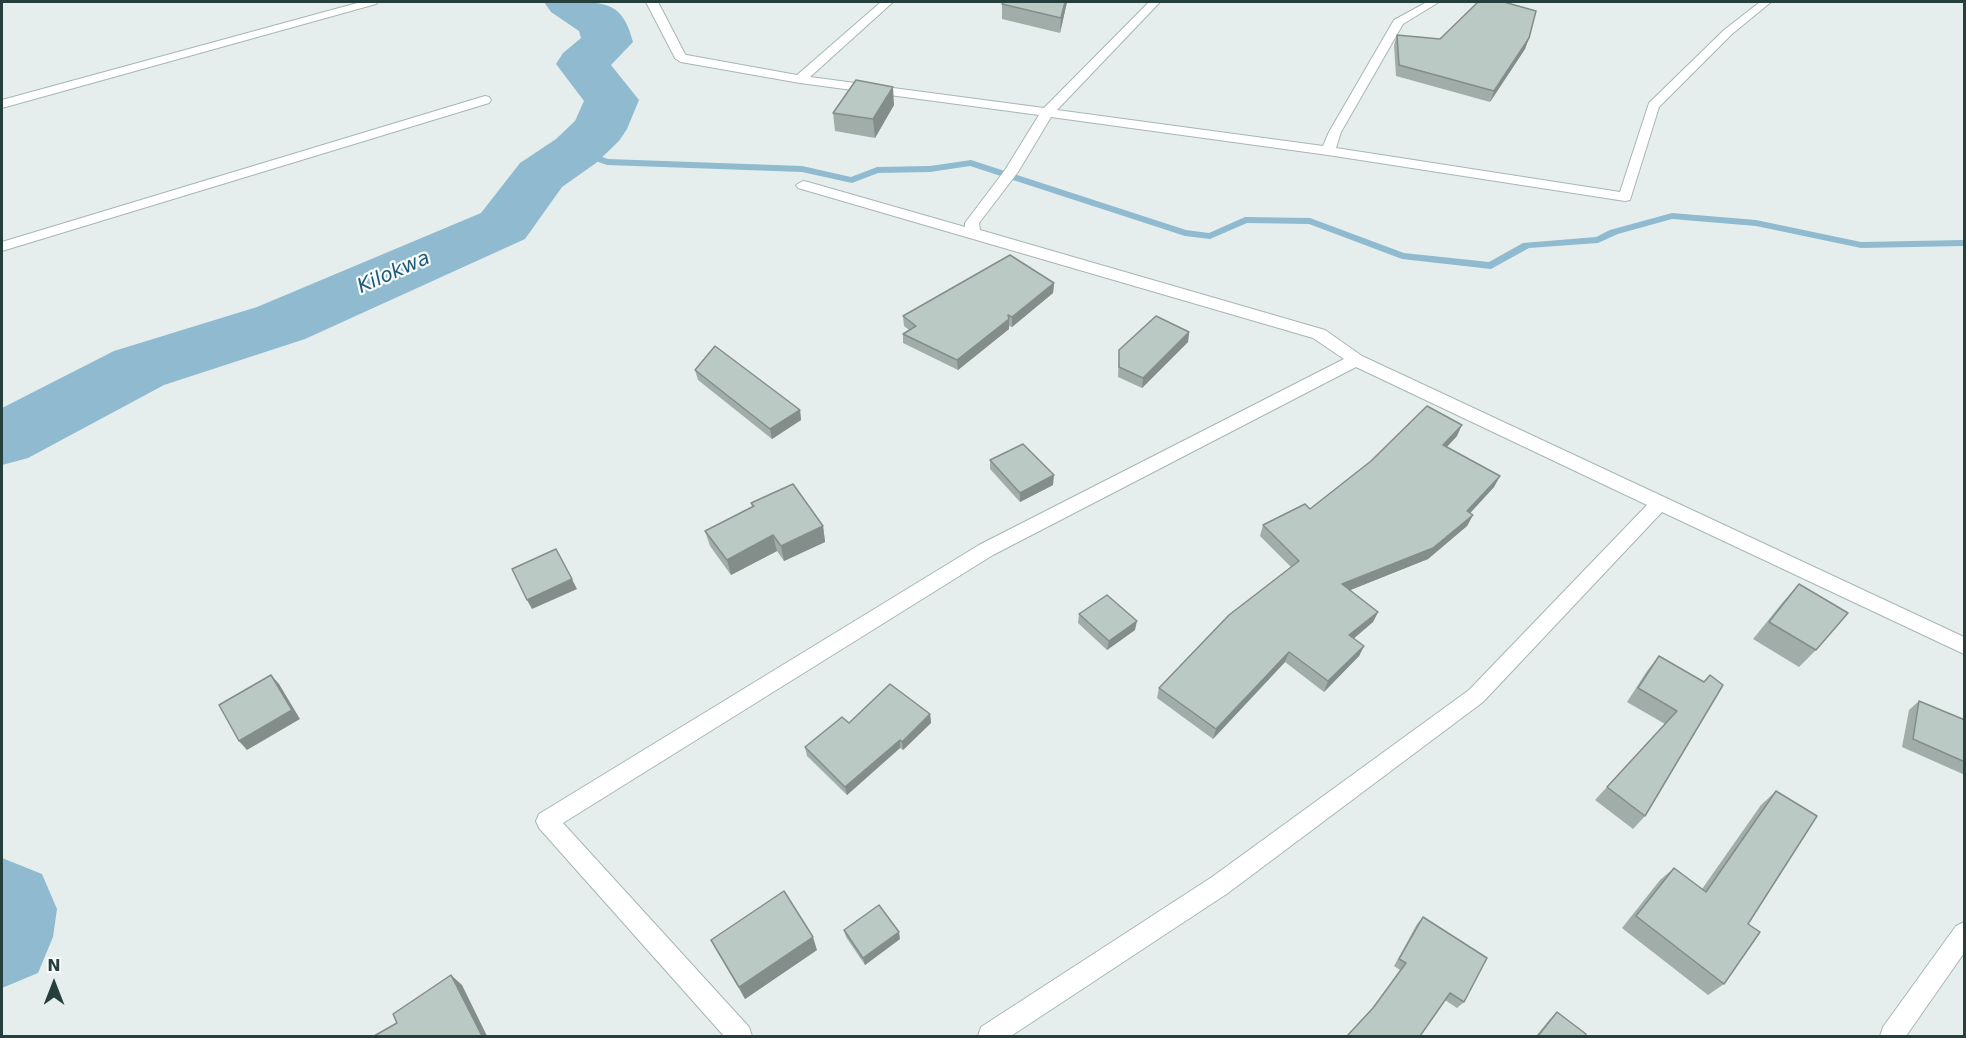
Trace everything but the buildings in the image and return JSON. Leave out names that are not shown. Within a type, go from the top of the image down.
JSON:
[{"type":"street","points":[[2,104],[372,2]]},
{"type":"street","points":[[652,2],[681,58],[800,79],[1328,150],[1624,197],[1653,106],[1728,32],[1766,2]]},
{"type":"street","points":[[800,79],[887,2]]},
{"type":"street","points":[[991,240],[974,232],[972,223],[1007,177],[1047,113],[1155,2]]},
{"type":"street","points":[[1328,150],[1335,132],[1398,22],[1434,2]]},
{"type":"street","points":[[2,248],[485,100]]},
{"type":"street","points":[[803,185],[1320,334],[1356,360],[1965,646]]},
{"type":"street","points":[[740,1036],[547,821],[986,550],[1356,360]]},
{"type":"street","points":[[990,1036],[1221,885],[1476,696],[1660,503]]},
{"type":"street","points":[[1892,1036],[1965,934]]},
{"type":"waterway","name":"Kilokwa","points":[[2,439],[139,368],[281,323],[503,226],[541,175],[576,151],[599,129],[612,100],[582,64],[607,42],[603,24],[568,2]]},
{"type":"waterway","points":[[576,151],[607,162],[802,169],[852,180],[877,170],[930,169],[971,163],[1185,233],[1210,236],[1245,220],[1310,221],[1402,256],[1491,266],[1527,245],[1598,240],[1614,232],[1672,216],[1756,223],[1861,245],[1964,243]]},
{"type":"waterway","name":"Kilokwa","points":[[2,907],[7,909],[2,937]]}]
